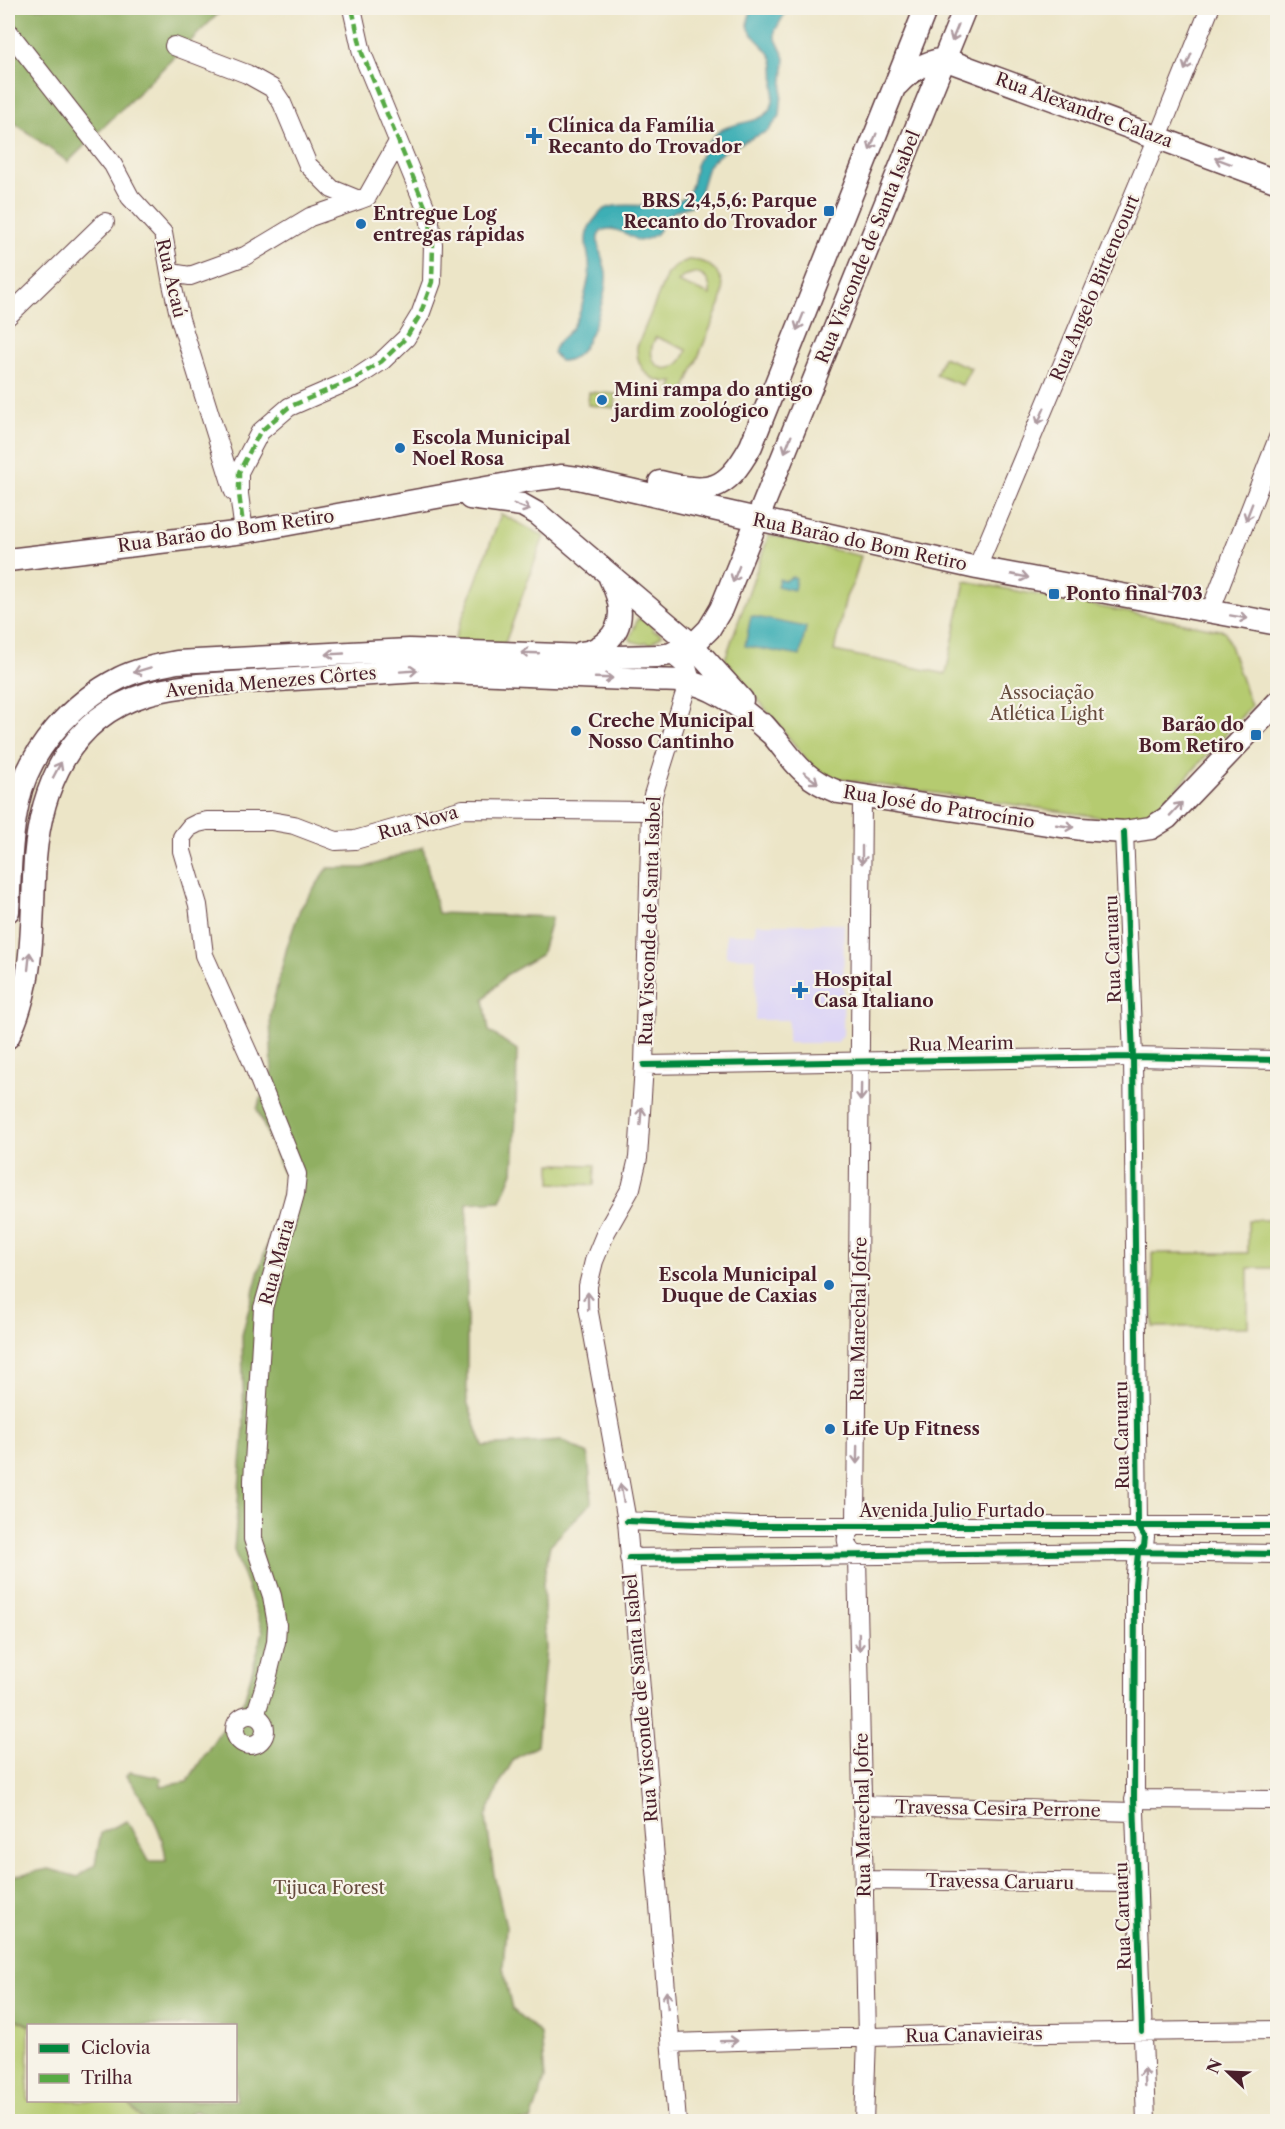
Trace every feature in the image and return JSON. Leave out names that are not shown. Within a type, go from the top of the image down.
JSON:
[{"type":"main road","name":"Rua Barão do Bom Retiro","points":[[444,496],[540,463],[553,461],[588,464],[684,488],[710,488],[721,484],[729,477],[740,465],[751,446],[927,8]]},
{"type":"main road","name":"Rua Visconde de Santa Isabel","points":[[681,649],[709,630],[716,619],[965,8]]},
{"type":"main road","points":[[895,87],[917,68],[930,61],[944,59]]},
{"type":"main road","name":"Rua Alexandre Calaza","points":[[944,59],[1278,182]]},
{"type":"main road","name":"Rua Barão do Bom Retiro","points":[[8,560],[244,532],[562,476],[578,477],[977,568],[1278,624]]},
{"type":"main road","name":"Rua José do Patrocínio","points":[[444,496],[522,505],[544,519],[607,571],[681,649],[774,736],[793,762],[808,776],[821,785],[838,792],[1081,829],[1124,832],[1151,828],[1167,818],[1278,702]]},
{"type":"main road","points":[[566,655],[585,653],[602,646],[612,637],[619,625],[620,603],[607,571]]},
{"type":"main road","name":"Avenida Menezes Côrtes","points":[[8,911],[18,800],[37,756],[55,729],[78,705],[122,677],[144,669],[177,662],[409,650],[618,657],[681,649]]},
{"type":"main road","name":"Avenida Menezes Côrtes","points":[[8,1037],[16,1020],[29,967],[36,856],[45,800],[53,778],[65,755],[90,727],[117,707],[142,695],[165,689],[198,685],[420,671],[689,682],[707,688],[736,704],[774,736]]},
{"type":"street","points":[[244,532],[238,472],[260,432],[289,407],[356,378],[382,361],[406,338],[420,315],[432,282],[433,244],[429,216],[362,53],[352,8]]},
{"type":"street","name":"Rua Angelo Bittencourt","points":[[977,568],[1210,8]]},
{"type":"street","name":"Rua Acaú","points":[[8,31],[113,165],[130,196],[163,233],[180,320],[238,505],[244,532]]},
{"type":"street","points":[[174,46],[247,74],[272,88],[282,103],[308,165],[332,189],[359,200]]},
{"type":"street","points":[[171,273],[190,276],[245,256],[310,217],[367,197],[398,142]]},
{"type":"street","points":[[8,316],[105,222]]},
{"type":"street","points":[[1210,612],[1278,438]]},
{"type":"street","points":[[681,649],[689,671],[689,682]]},
{"type":"street","name":"Rua Visconde de Santa Isabel","points":[[677,2121],[627,1521],[592,1341],[588,1286],[594,1261],[606,1232],[631,1188],[638,1158],[644,1065],[651,811],[653,795],[689,682]]},
{"type":"street","name":"Rua Marechal Jofre","points":[[862,797],[861,1526],[847,1535],[846,1543],[849,1550],[862,1556],[862,1805],[867,2038],[864,2121]]},
{"type":"street","name":"Rua Nova","points":[[190,827],[207,821],[271,821],[294,825],[336,841],[355,840],[463,809],[651,811]]},
{"type":"street","name":"Rua Maria","points":[[190,827],[182,837],[182,851],[198,905],[204,955],[250,1057],[297,1174],[295,1194],[263,1308],[253,1480],[253,1539],[272,1596],[277,1625],[276,1642],[255,1716]]},
{"type":"street","name":"Rua Caruaru","points":[[1124,832],[1132,1057],[1132,1526],[1145,1537],[1144,1546],[1131,1552],[1135,1584],[1136,1883],[1146,2121]]},
{"type":"street","name":"Rua Mearim","points":[[644,1065],[1132,1057],[1278,1060]]},
{"type":"street","name":"Avenida Julio Furtado","points":[[627,1521],[745,1526],[1278,1526]]},
{"type":"street","points":[[629,1558],[1131,1552],[1278,1554]]},
{"type":"street","name":"Travessa Cesira Perrone","points":[[862,1805],[1134,1806],[1278,1800]]},
{"type":"street","name":"Travessa Caruaru","points":[[864,1880],[1136,1883]]},
{"type":"street","name":"Rua Canavieiras","points":[[671,2043],[971,2034],[1278,2030]]},
{"type":"shaded area","name":"Hospital Casa Italiano","points":[[756,924],[844,924],[843,1035],[837,1043],[788,1043],[788,1020],[755,1020],[756,958],[726,957],[726,934],[755,934]]},
{"type":"green space","points":[[8,8],[223,9],[68,162],[8,118]]},
{"type":"green space","points":[[688,260],[711,267],[720,278],[723,293],[682,396],[670,392],[674,382],[659,381],[647,374],[642,369],[637,355],[637,347],[667,274],[677,265]],"holes":[[[694,273],[707,280],[710,295],[678,282],[684,276]],[[656,337],[687,350],[682,360],[675,366],[667,368],[655,363],[652,347]]]},
{"type":"green space","points":[[943,357],[971,368],[962,385],[936,375]]},
{"type":"green space","name":"Mini rampa do antigo jardim zoológico","points":[[589,392],[616,394],[615,408],[588,405]]},
{"type":"green space","points":[[501,514],[544,536],[504,646],[453,643]]},
{"type":"green space","name":"Associação Atlética Light","points":[[769,535],[861,556],[854,581],[846,597],[834,651],[946,674],[965,581],[1225,631],[1251,706],[1159,808],[1143,818],[1126,821],[840,779],[824,774],[811,765],[725,659]]},
{"type":"green space","points":[[638,618],[648,622],[654,631],[662,635],[650,644],[631,641],[630,638]]},
{"type":"green space","name":"Tijuca Forest","points":[[423,847],[438,913],[552,917],[541,955],[506,975],[484,999],[489,1031],[517,1050],[513,1172],[501,1201],[467,1203],[467,1401],[483,1446],[562,1441],[588,1454],[592,1502],[550,1545],[543,1583],[546,1649],[537,1746],[514,1759],[500,1783],[486,1817],[494,1875],[506,1926],[503,1968],[512,2009],[541,2034],[545,2079],[531,2121],[216,2122],[211,2117],[194,2111],[177,2121],[144,2121],[127,2102],[237,2102],[237,2024],[27,2024],[8,2015],[8,1877],[49,1869],[78,1877],[95,1864],[101,1833],[127,1821],[149,1861],[166,1861],[157,1827],[127,1776],[130,1772],[161,1778],[161,1786],[187,1782],[221,1730],[244,1701],[263,1631],[234,1550],[244,1428],[242,1335],[259,1270],[287,1182],[257,1109],[272,1071],[270,1015],[287,947],[300,909],[328,868],[364,868]]},
{"type":"green space","points":[[551,1164],[595,1165],[594,1185],[551,1183]]},
{"type":"green space","points":[[1248,1220],[1277,1220],[1278,1268],[1248,1268],[1248,1327],[1153,1327],[1153,1253],[1248,1253]]},
{"type":"green space","points":[[8,2015],[27,2025],[27,2102],[127,2102],[144,2121],[8,2121]]},
{"type":"water","points":[[752,8],[788,8],[775,31],[775,37],[785,58],[780,116],[768,131],[728,149],[714,159],[708,166],[697,203],[677,210],[669,216],[653,236],[638,241],[617,230],[601,232],[598,240],[606,281],[599,312],[592,332],[581,351],[570,359],[560,361],[553,353],[554,349],[572,328],[581,310],[590,268],[587,234],[589,227],[600,213],[621,205],[663,205],[683,198],[691,187],[700,157],[716,134],[728,127],[758,119],[771,109],[774,65],[770,54],[749,30],[748,21]]},
{"type":"water","points":[[792,577],[796,578],[794,590],[777,586],[779,579],[785,581]]},
{"type":"water","points":[[751,616],[806,627],[800,656],[745,646]]},
{"type":"marked path","points":[[244,532],[239,494],[239,472],[260,432],[289,407],[356,378],[382,361],[406,338],[420,315],[432,282],[433,244],[429,216],[362,53],[352,8]]},
{"type":"cycle path","points":[[1124,832],[1133,1057],[1138,1525],[1145,1537],[1144,1546],[1138,1553],[1135,1584],[1134,1799],[1142,2032]]},
{"type":"cycle path","points":[[644,1065],[1133,1057],[1278,1060]]},
{"type":"cycle path","points":[[627,1521],[745,1526],[1278,1526]]},
{"type":"cycle path","points":[[629,1558],[1124,1552],[1278,1554]]},
{"type":"place","name":"Clínica da Família Recanto do Trovador","points":[[534,136]]},
{"type":"place","name":"BRS 2,4,5,6: Parque Recanto do Trovador","points":[[829,211]]},
{"type":"place","name":"Entregue Log entregas rápidas","points":[[361,224]]},
{"type":"place","name":"Mini rampa do antigo jardim zoológico","points":[[602,400]]},
{"type":"place","name":"Escola Municipal Noel Rosa","points":[[400,448]]},
{"type":"place","name":"Ponto final 703","points":[[1054,594]]},
{"type":"place","name":"Creche Municipal Nosso Cantinho","points":[[576,731]]},
{"type":"place","name":"Barão do Bom Retiro","points":[[1256,735]]},
{"type":"place","name":"Hospital Casa Italiano","points":[[800,990]]},
{"type":"place","name":"Escola Municipal Duque de Caxias","points":[[829,1285]]},
{"type":"place","name":"Life Up Fitness","points":[[830,1429]]}]
